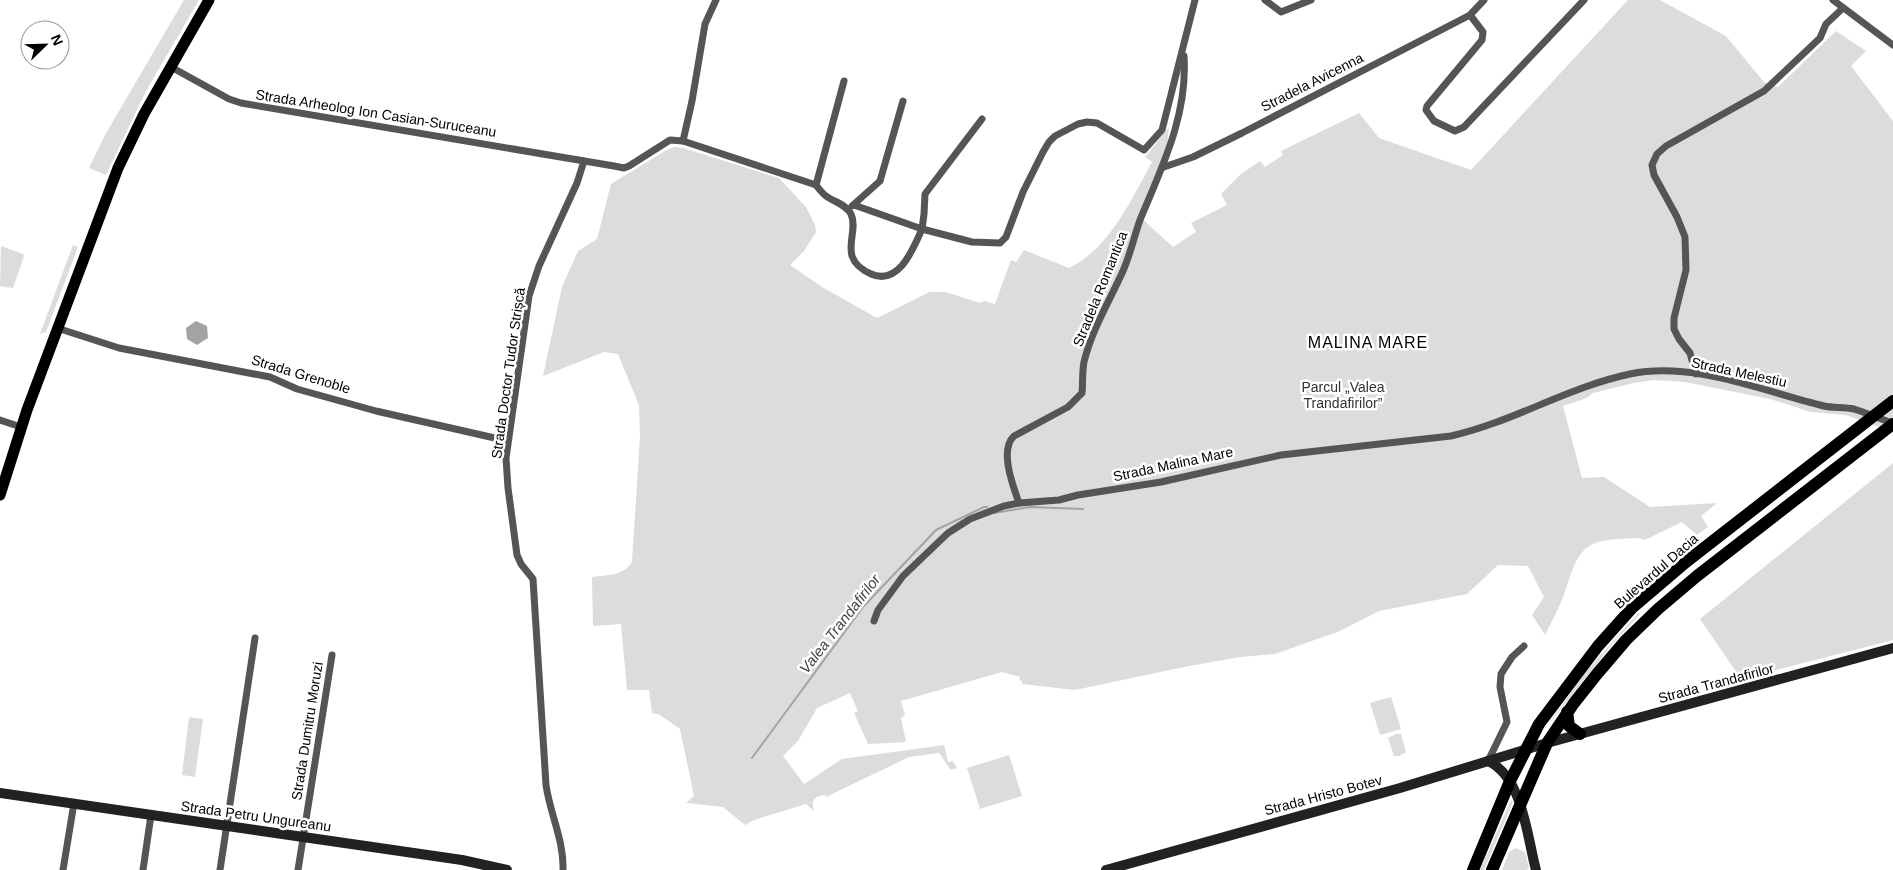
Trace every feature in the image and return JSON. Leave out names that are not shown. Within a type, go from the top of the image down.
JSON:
[{"type":"highway","name":"Bulevardul Dacia","points":[[1473,870],[1510,782],[1539,724],[1569,682],[1632,608],[1686,562],[1893,401]]},
{"type":"highway","points":[[1492,870],[1547,743],[1567,712],[1597,674],[1644,622],[1718,559],[1893,424]]},
{"type":"highway","points":[[1567,712],[1569,726],[1580,734]]},
{"type":"main road","points":[[0,495],[21,427],[118,168],[144,114],[209,0]]},
{"type":"main road","name":"Strada Trandafirilor","points":[[1547,743],[1893,648]]},
{"type":"main road","name":"Strada Hristo Botev","points":[[1106,870],[1400,788],[1547,743]]},
{"type":"main road","points":[[1488,761],[1496,765],[1510,782],[1520,806],[1536,870]]},
{"type":"main road","name":"Strada Petru Ungureanu","points":[[0,793],[462,860],[507,870]]},
{"type":"street","points":[[683,142],[705,24],[716,0]]},
{"type":"street","points":[[584,161],[624,168],[670,140],[683,142],[816,185],[828,197],[846,207],[972,242],[1000,243],[1006,237],[1023,192],[1043,152],[1055,136],[1078,124],[1087,122],[1097,123],[1144,150],[1162,130],[1195,0]]},
{"type":"street","points":[[1265,0],[1281,12],[1311,0]]},
{"type":"street","name":"Stradela Avicenna","points":[[1164,166],[1193,157],[1242,133],[1470,15],[1484,0]]},
{"type":"street","points":[[1470,15],[1483,32],[1482,40],[1427,106],[1426,110],[1434,121],[1455,131],[1464,127],[1584,0]]},
{"type":"street","points":[[1833,0],[1893,45]]},
{"type":"street","points":[[1696,374],[1690,353],[1674,329],[1674,318],[1686,270],[1685,237],[1677,217],[1654,175],[1652,165],[1657,154],[1666,146],[1764,91],[1820,38],[1826,24],[1842,8]]},
{"type":"street","name":"Stradela Romantica","points":[[1019,503],[1007,455],[1009,443],[1014,436],[1068,407],[1082,393],[1084,364],[1094,331],[1125,265],[1133,239],[1172,144],[1183,90],[1185,72],[1183,51]]},
{"type":"street","name":"Strada Arheolog Ion Casian-Suruceanu","points":[[171,67],[241,103],[584,161]]},
{"type":"street","points":[[816,185],[844,81]]},
{"type":"street","points":[[851,208],[880,181],[903,101]]},
{"type":"street","points":[[851,208],[851,247],[853,257],[860,268],[874,276],[882,277],[896,272],[902,267],[922,229],[925,194],[982,119]]},
{"type":"street","name":"Strada Doctor Tudor Strișcă","points":[[563,870],[563,853],[546,785],[533,579],[521,564],[517,555],[506,458],[530,296],[539,266],[577,183],[584,161]]},
{"type":"street","name":"Strada Grenoble","points":[[57,328],[119,348],[270,377],[297,389],[376,411],[508,441]]},
{"type":"street","name":"Strada Melestiu","points":[[1522,411],[1571,392],[1632,374],[1660,372],[1696,374],[1755,386],[1825,406],[1853,409],[1893,424]]},
{"type":"street","name":"Strada Malina Mare","points":[[874,622],[878,610],[903,576],[948,534],[970,519],[992,510],[1019,503],[1060,500],[1078,495],[1161,482],[1281,455],[1451,436],[1470,432],[1522,411]]},
{"type":"street","points":[[0,420],[21,427]]},
{"type":"street","points":[[220,870],[255,638]]},
{"type":"street","points":[[1488,761],[1507,722],[1500,687],[1501,674],[1512,657],[1524,646]]},
{"type":"street","name":"Strada Dumitru Moruzi","points":[[298,870],[332,655]]},
{"type":"street","points":[[63,870],[74,804]]},
{"type":"street","points":[[143,870],[151,814]]},
{"type":"green space","points":[[184,0],[199,0],[146,91],[106,175],[89,168],[105,135]]},
{"type":"green space","name":"Parcul „Valea Trandafirilor”","points":[[1628,0],[1660,0],[1726,36],[1764,82],[1778,87],[1836,31],[1866,51],[1851,66],[1893,121],[1893,432],[1846,415],[1811,412],[1770,399],[1685,382],[1654,380],[1593,393],[1587,398],[1563,406],[1582,478],[1604,477],[1650,507],[1717,503],[1701,516],[1708,527],[1697,535],[1682,522],[1645,540],[1639,538],[1609,540],[1598,542],[1587,548],[1577,560],[1561,602],[1545,635],[1532,615],[1544,597],[1528,566],[1498,565],[1467,594],[1379,611],[1340,631],[1275,654],[1240,657],[1184,667],[1075,690],[1022,684],[1022,681],[1019,680],[1020,677],[1002,672],[901,701],[905,715],[901,718],[906,742],[868,744],[854,713],[858,711],[850,693],[817,708],[798,741],[783,756],[804,784],[842,759],[944,745],[948,762],[953,761],[957,768],[951,770],[939,753],[909,757],[826,797],[825,795],[818,796],[813,801],[814,811],[806,804],[754,820],[745,825],[723,807],[686,803],[694,796],[680,729],[660,715],[652,713],[649,690],[627,690],[621,624],[593,626],[592,577],[620,572],[629,567],[632,562],[640,437],[639,405],[618,354],[604,352],[543,376],[562,287],[578,251],[597,239],[611,184],[674,147],[683,148],[779,178],[806,207],[815,225],[816,232],[804,251],[790,265],[822,287],[877,318],[930,292],[946,292],[980,303],[984,301],[995,304],[1011,260],[1016,262],[1024,250],[1069,268],[1083,259],[1108,236],[1127,207],[1152,162],[1145,157],[1169,127],[1167,147],[1139,216],[1173,247],[1196,232],[1191,223],[1227,205],[1221,194],[1241,174],[1260,161],[1265,167],[1283,155],[1281,151],[1359,113],[1379,138],[1471,170]]},
{"type":"green space","points":[[73,245],[78,247],[46,332],[40,334]]},
{"type":"green space","points":[[1,246],[24,256],[13,288],[0,286]]},
{"type":"green space","points":[[1893,463],[1893,640],[1741,679],[1700,619]]},
{"type":"green space","points":[[1639,612],[1640,614],[1614,642],[1545,729],[1584,674]]},
{"type":"green space","points":[[1391,697],[1401,729],[1380,735],[1370,703]]},
{"type":"green space","points":[[189,717],[203,719],[195,777],[182,775]]},
{"type":"green space","points":[[1401,734],[1406,752],[1399,756],[1394,756],[1388,738]]},
{"type":"green space","points":[[1009,755],[1022,796],[980,809],[967,768]]},
{"type":"green space","points":[[1511,800],[1513,802],[1484,870],[1480,870]]},
{"type":"green space","points":[[1516,848],[1525,852],[1529,868],[1527,870],[1502,870],[1509,852]]},
{"type":"shaded area","points":[[196,321],[207,326],[208,338],[197,345],[187,339],[186,328]]},
{"type":"waterway","name":"Valea Trandafirilor","points":[[752,758],[863,607],[936,530],[987,507]]},
{"type":"waterway","name":"Valea Trandafirilor","points":[[994,513],[1030,507],[1083,509]]},
{"type":"district","name":"MALINA MARE","points":[[1368,342]]}]
